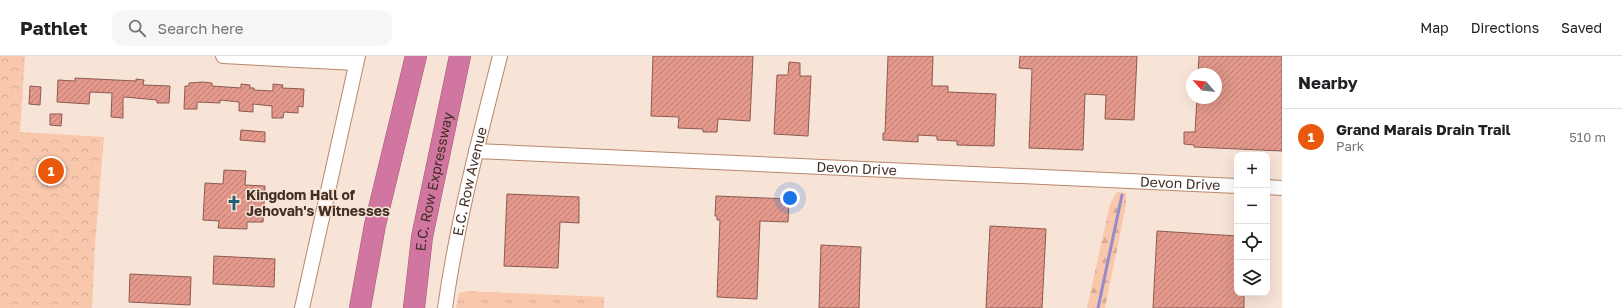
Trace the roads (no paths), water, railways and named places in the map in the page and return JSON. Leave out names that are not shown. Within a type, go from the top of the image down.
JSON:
[{"type":"highway","points":[[360,308],[375,225],[416,56]]},
{"type":"highway","name":"E.C. Row Expressway","points":[[414,308],[422,237],[460,56]]},
{"type":"street","points":[[223,56],[357,60],[302,308]]},
{"type":"street","name":"E.C. Row Avenue","points":[[445,308],[448,283],[476,151],[500,56]]},
{"type":"street","name":"Devon Drive","points":[[476,151],[1234,186]]},
{"type":"street","points":[[1270,187],[1282,188]]},
{"type":"waterway","points":[[1098,308],[1122,195]]},
{"type":"place","name":"Grand Marais Drain Trail","points":[[51,171]]},
{"type":"place","name":"Kingdom Hall of Jehovah's Witnesses","points":[[234,203]]}]
